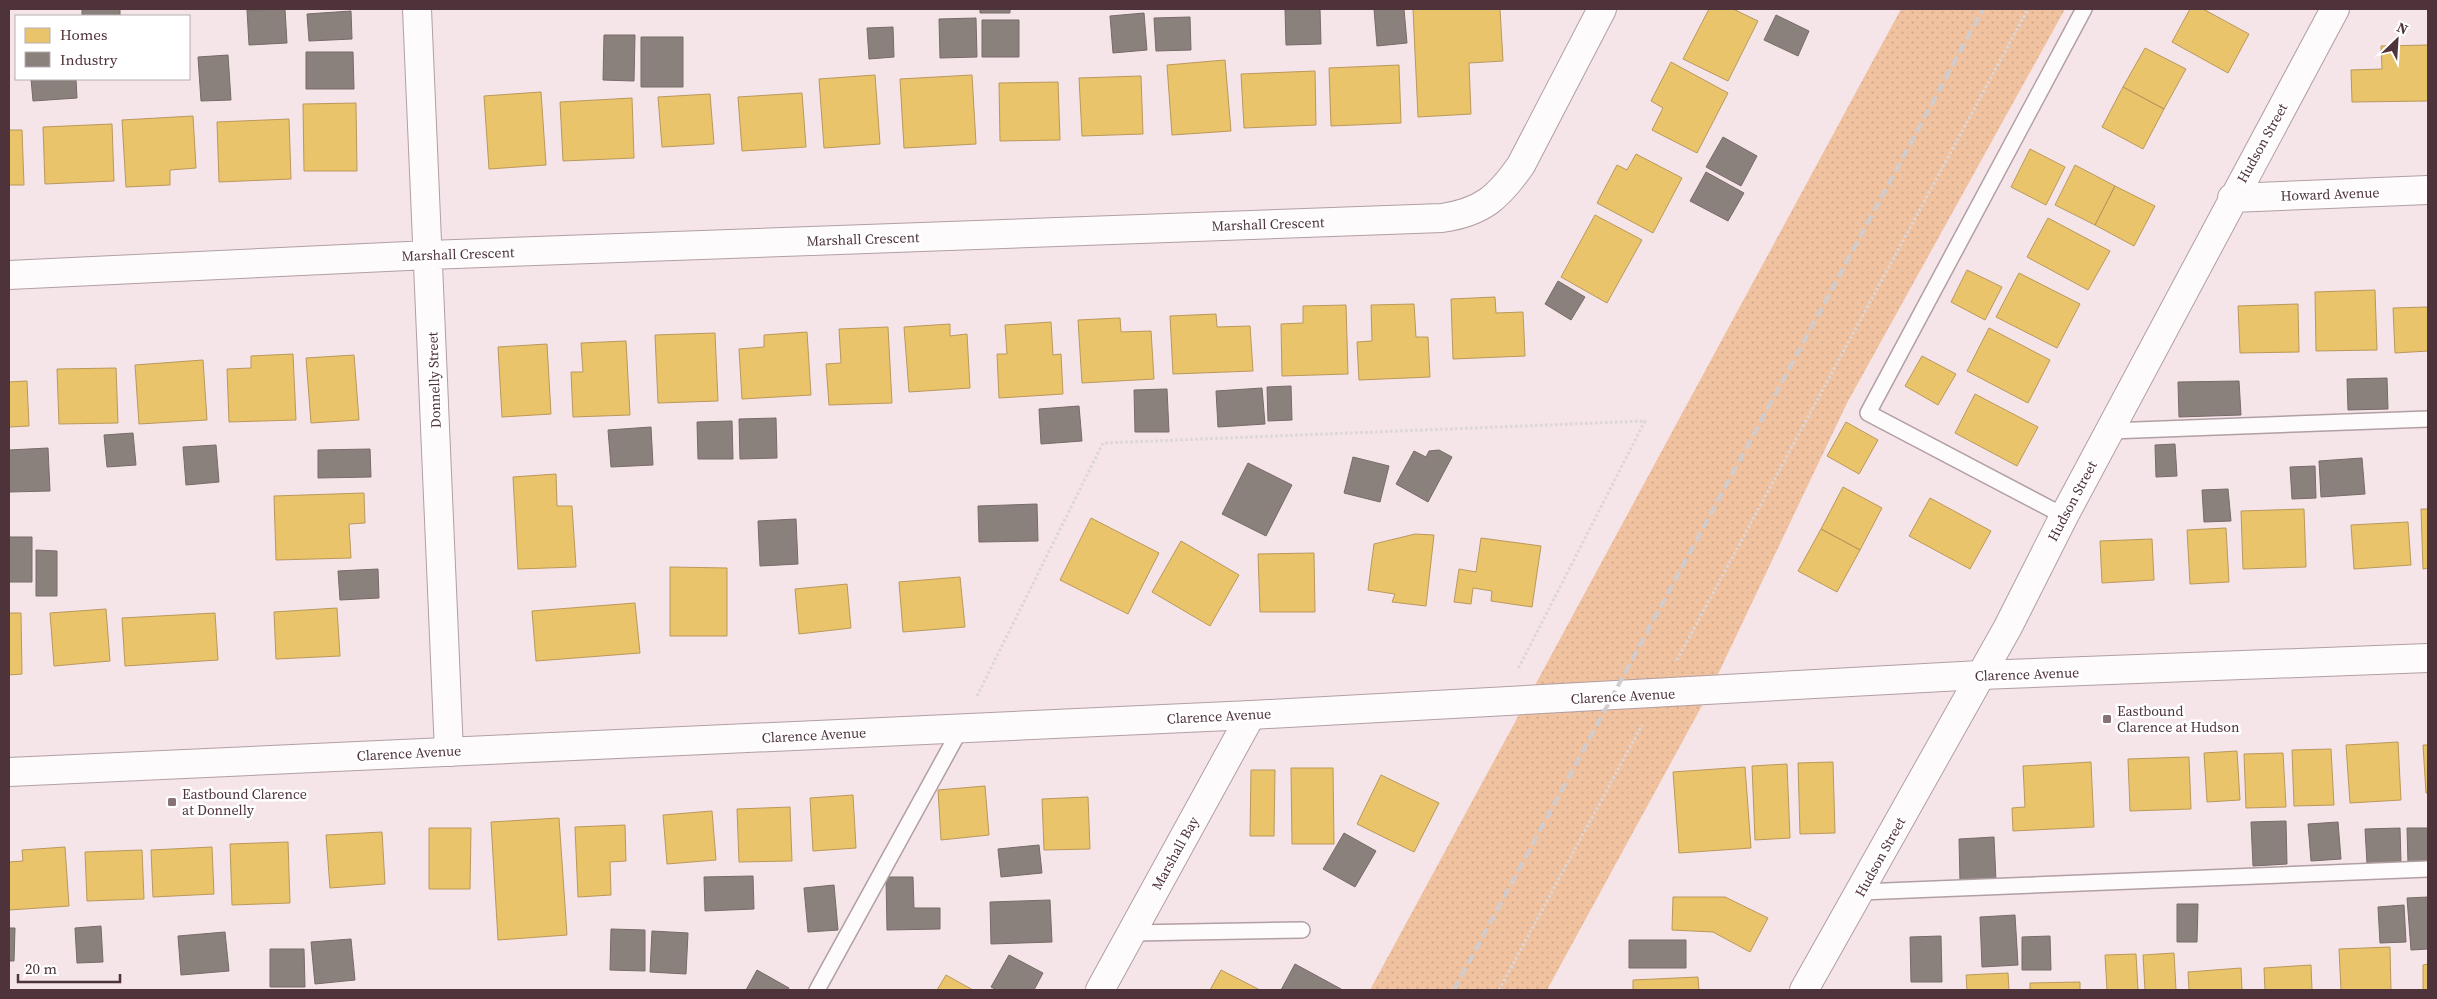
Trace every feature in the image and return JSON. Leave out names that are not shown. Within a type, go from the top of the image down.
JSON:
[{"type":"street","name":"Donnelly Street","points":[[417,9],[449,752]]},
{"type":"street","name":"Marshall Crescent","points":[[9,275],[429,255],[1442,218],[1462,215],[1493,200],[1506,187],[1521,165],[1602,9]]},
{"type":"street","name":"Hudson Street","points":[[1804,990],[1861,892],[2008,627],[2064,516],[2232,198],[2335,9]]},
{"type":"street","name":"Howard Avenue","points":[[2232,198],[2428,190]]},
{"type":"street","name":"Clarence Avenue","points":[[9,772],[1251,715],[1980,675],[2428,658]]},
{"type":"street","name":"Marshall Bay","points":[[1100,990],[1251,715]]},
{"type":"lane","points":[[2064,516],[1868,413],[2084,9]]},
{"type":"lane","points":[[2110,430],[2428,419]]},
{"type":"lane","points":[[816,990],[962,728]]},
{"type":"lane","points":[[1861,892],[2428,869]]},
{"type":"lane","points":[[1132,933],[1302,930]]},
{"type":"path","points":[[1500,990],[2028,9]]},
{"type":"path","points":[[962,728],[1103,443],[1645,421],[1501,702]]},
{"type":"shaded area","points":[[1901,9],[2065,9],[1847,403],[1710,691],[1547,990],[1370,990]]},
{"type":"building: Homes","points":[[1413,9],[1500,9],[1503,61],[1469,63],[1471,114],[1418,117]]},
{"type":"building: Homes","points":[[1709,9],[1733,9],[1758,21],[1728,81],[1683,59]]},
{"type":"building: Homes","points":[[2190,9],[2203,9],[2249,34],[2228,73],[2172,42]]},
{"type":"building: Homes","points":[[2428,45],[2428,101],[2352,102],[2351,70],[2382,69],[2381,46]]},
{"type":"building: Homes","points":[[2145,48],[2186,69],[2164,109],[2123,87]]},
{"type":"building: Homes","points":[[1225,60],[1231,131],[1172,135],[1167,65]]},
{"type":"building: Homes","points":[[1671,62],[1728,93],[1697,153],[1652,130],[1663,108],[1651,101]]},
{"type":"building: Homes","points":[[1399,65],[1401,123],[1331,126],[1329,68]]},
{"type":"building: Homes","points":[[1315,71],[1316,125],[1244,128],[1241,74]]},
{"type":"building: Homes","points":[[875,75],[880,144],[824,148],[819,79]]},
{"type":"building: Homes","points":[[972,75],[976,144],[904,148],[900,79]]},
{"type":"building: Homes","points":[[1141,76],[1143,134],[1082,136],[1079,78]]},
{"type":"building: Homes","points":[[1058,82],[1060,140],[1000,141],[999,83]]},
{"type":"building: Homes","points":[[2123,87],[2164,109],[2143,149],[2102,127]]},
{"type":"building: Homes","points":[[541,92],[546,165],[489,169],[484,96]]},
{"type":"building: Homes","points":[[802,93],[806,147],[742,151],[738,97]]},
{"type":"building: Homes","points":[[710,94],[714,144],[662,147],[658,97]]},
{"type":"building: Homes","points":[[632,98],[634,158],[563,161],[560,102]]},
{"type":"building: Homes","points":[[356,103],[357,171],[304,171],[303,104]]},
{"type":"building: Homes","points":[[193,116],[196,168],[170,170],[170,185],[126,187],[122,120]]},
{"type":"building: Homes","points":[[289,119],[291,179],[219,182],[217,122]]},
{"type":"building: Homes","points":[[112,124],[114,181],[45,184],[43,127]]},
{"type":"building: Homes","points":[[9,130],[22,130],[24,185],[9,185]]},
{"type":"building: Homes","points":[[2030,149],[2065,167],[2046,205],[2011,187]]},
{"type":"building: Homes","points":[[1636,154],[1682,178],[1653,233],[1597,203],[1617,165],[1627,170]]},
{"type":"building: Homes","points":[[2075,165],[2115,186],[2095,225],[2055,205]]},
{"type":"building: Homes","points":[[2115,186],[2155,206],[2134,246],[2095,225]]},
{"type":"building: Homes","points":[[1595,215],[1642,240],[1607,303],[1561,277]]},
{"type":"building: Homes","points":[[2048,218],[2110,251],[2088,290],[2027,257]]},
{"type":"building: Homes","points":[[1967,270],[2002,287],[1985,320],[1951,302]]},
{"type":"building: Homes","points":[[2019,273],[2080,304],[2057,348],[1996,317]]},
{"type":"building: Homes","points":[[2375,290],[2377,350],[2316,351],[2315,292]]},
{"type":"building: Homes","points":[[1495,297],[1496,313],[1523,312],[1525,356],[1453,359],[1451,299]]},
{"type":"building: Homes","points":[[1414,304],[1416,337],[1428,337],[1430,377],[1359,380],[1357,342],[1372,341],[1371,305]]},
{"type":"building: Homes","points":[[2298,304],[2299,352],[2240,353],[2238,306]]},
{"type":"building: Homes","points":[[1346,305],[1348,374],[1282,376],[1281,324],[1303,323],[1303,306]]},
{"type":"building: Homes","points":[[2428,307],[2428,351],[2395,353],[2393,308]]},
{"type":"building: Homes","points":[[1216,314],[1217,327],[1250,326],[1253,371],[1173,374],[1170,316]]},
{"type":"building: Homes","points":[[1120,318],[1121,332],[1151,331],[1154,379],[1082,383],[1078,320]]},
{"type":"building: Homes","points":[[1051,322],[1053,355],[1061,354],[1063,394],[999,398],[997,354],[1007,354],[1005,325]]},
{"type":"building: Homes","points":[[950,324],[950,336],[967,334],[970,388],[909,392],[904,327]]},
{"type":"building: Homes","points":[[888,327],[892,403],[829,405],[826,364],[841,363],[839,329]]},
{"type":"building: Homes","points":[[1989,328],[2050,360],[2028,403],[1967,371]]},
{"type":"building: Homes","points":[[807,332],[811,395],[742,399],[739,349],[764,347],[764,335]]},
{"type":"building: Homes","points":[[715,333],[718,401],[658,403],[655,335]]},
{"type":"building: Homes","points":[[626,341],[630,415],[573,417],[571,372],[583,372],[581,343]]},
{"type":"building: Homes","points":[[547,344],[551,414],[502,417],[498,347]]},
{"type":"building: Homes","points":[[293,354],[296,420],[229,422],[227,369],[251,368],[251,356]]},
{"type":"building: Homes","points":[[354,355],[359,420],[311,423],[306,358]]},
{"type":"building: Homes","points":[[1922,356],[1956,374],[1938,405],[1905,386]]},
{"type":"building: Homes","points":[[203,360],[207,420],[139,424],[135,365]]},
{"type":"building: Homes","points":[[116,368],[118,423],[59,424],[57,369]]},
{"type":"building: Homes","points":[[27,381],[29,426],[9,427],[9,382]]},
{"type":"building: Homes","points":[[1975,394],[2038,427],[2017,466],[1955,433]]},
{"type":"building: Homes","points":[[1846,422],[1878,440],[1859,474],[1827,456]]},
{"type":"building: Homes","points":[[556,474],[557,506],[572,506],[576,567],[518,569],[513,477]]},
{"type":"building: Homes","points":[[1843,487],[1882,508],[1860,550],[1821,529]]},
{"type":"building: Homes","points":[[364,493],[365,523],[349,524],[351,558],[276,560],[274,496]]},
{"type":"building: Homes","points":[[1930,498],[1991,531],[1970,569],[1909,536]]},
{"type":"building: Homes","points":[[2304,509],[2306,567],[2243,569],[2241,511]]},
{"type":"building: Homes","points":[[2421,509],[2428,509],[2428,568],[2423,569]]},
{"type":"building: Homes","points":[[1091,518],[1159,553],[1128,614],[1060,580]]},
{"type":"building: Homes","points":[[2408,522],[2411,565],[2354,569],[2351,525]]},
{"type":"building: Homes","points":[[2226,528],[2229,582],[2190,584],[2187,530]]},
{"type":"building: Homes","points":[[1821,529],[1860,550],[1837,592],[1798,571]]},
{"type":"building: Homes","points":[[1415,534],[1434,535],[1426,606],[1392,602],[1395,594],[1368,590],[1374,544]]},
{"type":"building: Homes","points":[[1481,538],[1541,546],[1532,607],[1491,601],[1492,591],[1473,588],[1471,604],[1454,602],[1459,569],[1476,572]]},
{"type":"building: Homes","points":[[2152,539],[2154,580],[2102,583],[2100,541]]},
{"type":"building: Homes","points":[[1181,541],[1239,575],[1210,626],[1152,592]]},
{"type":"building: Homes","points":[[1314,553],[1315,612],[1260,612],[1258,554]]},
{"type":"building: Homes","points":[[670,567],[727,568],[727,636],[670,636]]},
{"type":"building: Homes","points":[[960,577],[965,627],[903,632],[899,582]]},
{"type":"building: Homes","points":[[847,584],[851,628],[799,634],[795,589]]},
{"type":"building: Homes","points":[[635,603],[640,653],[536,661],[532,611]]},
{"type":"building: Homes","points":[[337,608],[340,656],[276,659],[274,612]]},
{"type":"building: Homes","points":[[106,609],[110,661],[54,666],[50,613]]},
{"type":"building: Homes","points":[[9,613],[21,613],[22,674],[9,675]]},
{"type":"building: Homes","points":[[215,613],[218,660],[125,666],[122,618]]},
{"type":"building: Homes","points":[[2398,742],[2401,800],[2350,803],[2346,745]]},
{"type":"building: Homes","points":[[2423,745],[2428,745],[2428,793],[2426,793]]},
{"type":"building: Homes","points":[[2331,749],[2334,805],[2294,806],[2292,750]]},
{"type":"building: Homes","points":[[2237,751],[2240,800],[2207,802],[2204,753]]},
{"type":"building: Homes","points":[[2283,753],[2286,807],[2246,808],[2244,754]]},
{"type":"building: Homes","points":[[2189,757],[2191,809],[2130,811],[2128,759]]},
{"type":"building: Homes","points":[[1833,762],[1835,833],[1800,834],[1798,763]]},
{"type":"building: Homes","points":[[2091,762],[2094,827],[2013,831],[2012,808],[2025,807],[2023,766]]},
{"type":"building: Homes","points":[[1787,764],[1790,838],[1755,840],[1752,766]]},
{"type":"building: Homes","points":[[1745,767],[1751,848],[1679,853],[1673,772]]},
{"type":"building: Homes","points":[[1291,768],[1333,768],[1334,844],[1292,844]]},
{"type":"building: Homes","points":[[1251,770],[1275,770],[1274,836],[1250,836]]},
{"type":"building: Homes","points":[[1381,775],[1439,803],[1414,852],[1357,824]]},
{"type":"building: Homes","points":[[985,786],[989,835],[941,840],[938,790]]},
{"type":"building: Homes","points":[[853,795],[856,848],[813,851],[810,798]]},
{"type":"building: Homes","points":[[1088,797],[1090,849],[1044,850],[1042,799]]},
{"type":"building: Homes","points":[[790,807],[792,861],[739,862],[737,809]]},
{"type":"building: Homes","points":[[712,811],[716,860],[667,864],[663,815]]},
{"type":"building: Homes","points":[[559,818],[567,935],[498,940],[491,822]]},
{"type":"building: Homes","points":[[625,825],[626,861],[610,862],[611,895],[578,897],[575,827]]},
{"type":"building: Homes","points":[[429,828],[471,828],[470,889],[429,889]]},
{"type":"building: Homes","points":[[382,832],[385,884],[330,888],[326,835]]},
{"type":"building: Homes","points":[[288,842],[290,903],[232,905],[230,844]]},
{"type":"building: Homes","points":[[65,847],[69,906],[9,910],[9,862],[23,861],[22,850]]},
{"type":"building: Homes","points":[[212,847],[214,894],[153,897],[151,850]]},
{"type":"building: Homes","points":[[142,850],[144,899],[87,901],[85,852]]},
{"type":"building: Homes","points":[[1673,897],[1725,897],[1768,918],[1750,952],[1713,932],[1672,930]]},
{"type":"building: Homes","points":[[2390,947],[2391,990],[2341,990],[2339,949]]},
{"type":"building: Homes","points":[[2174,953],[2176,990],[2145,990],[2143,955]]},
{"type":"building: Homes","points":[[2136,954],[2138,990],[2107,990],[2105,955]]},
{"type":"building: Homes","points":[[2428,964],[2428,990],[2423,990],[2423,965]]},
{"type":"building: Homes","points":[[2311,965],[2312,990],[2265,990],[2264,968]]},
{"type":"building: Homes","points":[[2241,968],[2242,990],[2189,990],[2188,972]]},
{"type":"building: Homes","points":[[1221,970],[1260,990],[1210,990]]},
{"type":"building: Homes","points":[[2008,973],[2009,990],[1967,990],[1966,975]]},
{"type":"building: Homes","points":[[946,975],[973,990],[937,990]]},
{"type":"building: Homes","points":[[1698,977],[1699,990],[1633,990],[1633,980]]},
{"type":"building: Homes","points":[[2080,982],[2080,990],[2030,990],[2030,983]]},
{"type":"building: Industry","points":[[82,9],[120,9],[120,15],[82,15]]},
{"type":"building: Industry","points":[[285,9],[287,43],[249,45],[247,10]]},
{"type":"building: Industry","points":[[980,9],[1010,9],[1010,13],[980,13]]},
{"type":"building: Industry","points":[[1285,9],[1320,9],[1321,44],[1286,45]]},
{"type":"building: Industry","points":[[1374,9],[1404,9],[1407,43],[1377,46]]},
{"type":"building: Industry","points":[[351,11],[352,39],[309,41],[307,14]]},
{"type":"building: Industry","points":[[1144,13],[1147,50],[1113,53],[1110,16]]},
{"type":"building: Industry","points":[[1776,15],[1809,31],[1798,56],[1764,40]]},
{"type":"building: Industry","points":[[1190,17],[1191,50],[1156,51],[1154,18]]},
{"type":"building: Industry","points":[[976,18],[977,57],[940,58],[939,19]]},
{"type":"building: Industry","points":[[982,20],[1019,20],[1019,57],[982,57]]},
{"type":"building: Industry","points":[[893,27],[894,57],[869,59],[867,28]]},
{"type":"building: Industry","points":[[604,35],[635,35],[634,81],[603,80]]},
{"type":"building: Industry","points":[[641,37],[683,37],[683,87],[641,87]]},
{"type":"building: Industry","points":[[306,52],[353,52],[354,89],[306,89]]},
{"type":"building: Industry","points":[[228,55],[231,100],[201,101],[198,57]]},
{"type":"building: Industry","points":[[31,80],[76,80],[77,98],[33,101]]},
{"type":"building: Industry","points":[[1723,137],[1757,156],[1741,186],[1706,167]]},
{"type":"building: Industry","points":[[1706,172],[1744,193],[1728,221],[1690,201]]},
{"type":"building: Industry","points":[[1558,281],[1585,297],[1571,320],[1545,304]]},
{"type":"building: Industry","points":[[2387,378],[2388,409],[2348,410],[2347,379]]},
{"type":"building: Industry","points":[[2239,381],[2241,415],[2179,417],[2178,382]]},
{"type":"building: Industry","points":[[1291,386],[1292,420],[1268,421],[1267,387]]},
{"type":"building: Industry","points":[[1262,388],[1265,424],[1218,427],[1216,391]]},
{"type":"building: Industry","points":[[1167,389],[1169,432],[1135,432],[1134,390]]},
{"type":"building: Industry","points":[[1079,406],[1082,441],[1041,444],[1039,409]]},
{"type":"building: Industry","points":[[776,418],[777,458],[740,459],[739,419]]},
{"type":"building: Industry","points":[[732,421],[733,459],[698,459],[697,422]]},
{"type":"building: Industry","points":[[651,427],[653,465],[611,467],[608,430]]},
{"type":"building: Industry","points":[[133,433],[136,465],[107,467],[104,435]]},
{"type":"building: Industry","points":[[2175,444],[2177,476],[2156,477],[2155,445]]},
{"type":"building: Industry","points":[[216,445],[219,482],[186,485],[183,447]]},
{"type":"building: Industry","points":[[48,448],[50,491],[9,492],[9,450]]},
{"type":"building: Industry","points":[[370,449],[371,477],[318,478],[318,450]]},
{"type":"building: Industry","points":[[1439,450],[1452,457],[1428,502],[1396,484],[1414,451],[1426,457],[1429,451]]},
{"type":"building: Industry","points":[[1353,457],[1389,466],[1380,502],[1344,493]]},
{"type":"building: Industry","points":[[2362,458],[2365,494],[2321,497],[2319,461]]},
{"type":"building: Industry","points":[[1248,463],[1292,485],[1266,536],[1222,514]]},
{"type":"building: Industry","points":[[2315,466],[2316,498],[2292,499],[2290,467]]},
{"type":"building: Industry","points":[[2228,489],[2231,521],[2204,522],[2202,490]]},
{"type":"building: Industry","points":[[1037,504],[1038,541],[979,542],[978,506]]},
{"type":"building: Industry","points":[[796,519],[798,564],[760,566],[758,521]]},
{"type":"building: Industry","points":[[9,537],[32,537],[32,582],[9,582]]},
{"type":"building: Industry","points":[[36,550],[57,551],[57,596],[36,596]]},
{"type":"building: Industry","points":[[378,569],[379,598],[340,600],[338,571]]},
{"type":"building: Industry","points":[[2286,821],[2287,864],[2253,866],[2251,822]]},
{"type":"building: Industry","points":[[2338,822],[2341,859],[2311,861],[2308,824]]},
{"type":"building: Industry","points":[[2400,828],[2401,863],[2367,864],[2365,829]]},
{"type":"building: Industry","points":[[2407,828],[2428,828],[2428,862],[2408,863]]},
{"type":"building: Industry","points":[[1344,833],[1376,851],[1355,887],[1323,869]]},
{"type":"building: Industry","points":[[1994,837],[1996,881],[1960,882],[1959,839]]},
{"type":"building: Industry","points":[[1039,845],[1042,873],[1001,877],[998,849]]},
{"type":"building: Industry","points":[[753,876],[754,909],[705,911],[704,877]]},
{"type":"building: Industry","points":[[886,877],[913,877],[914,908],[940,908],[940,929],[887,930]]},
{"type":"building: Industry","points":[[834,885],[838,930],[808,932],[804,888]]},
{"type":"building: Industry","points":[[2428,897],[2428,949],[2411,950],[2407,898]]},
{"type":"building: Industry","points":[[1050,900],[1052,942],[991,944],[990,902]]},
{"type":"building: Industry","points":[[2177,904],[2198,904],[2197,942],[2177,942]]},
{"type":"building: Industry","points":[[2404,905],[2406,942],[2380,943],[2378,907]]},
{"type":"building: Industry","points":[[2015,915],[2018,965],[1982,967],[1980,917]]},
{"type":"building: Industry","points":[[101,926],[103,962],[77,963],[75,928]]},
{"type":"building: Industry","points":[[9,928],[15,928],[14,961],[9,961]]},
{"type":"building: Industry","points":[[611,929],[645,930],[645,971],[610,970]]},
{"type":"building: Industry","points":[[652,931],[688,933],[686,974],[650,972]]},
{"type":"building: Industry","points":[[225,932],[229,971],[181,975],[178,936]]},
{"type":"building: Industry","points":[[1941,936],[1942,982],[1911,982],[1910,937]]},
{"type":"building: Industry","points":[[2050,936],[2051,970],[2022,970],[2022,937]]},
{"type":"building: Industry","points":[[351,939],[355,980],[315,984],[311,942]]},
{"type":"building: Industry","points":[[1629,940],[1686,940],[1686,968],[1629,968]]},
{"type":"building: Industry","points":[[270,949],[304,949],[305,987],[270,987]]},
{"type":"building: Industry","points":[[1009,955],[1043,973],[1034,990],[997,990],[991,987]]},
{"type":"building: Industry","points":[[1295,964],[1341,989],[1281,990]]},
{"type":"building: Industry","points":[[757,970],[789,988],[788,990],[746,990]]},
{"type":"railway","points":[[1454,990],[1983,9]]},
{"type":"place","name":"Eastbound Clarence at Hudson","points":[[2107,719]]},
{"type":"place","name":"Eastbound Clarence at Donnelly","points":[[172,802]]}]
